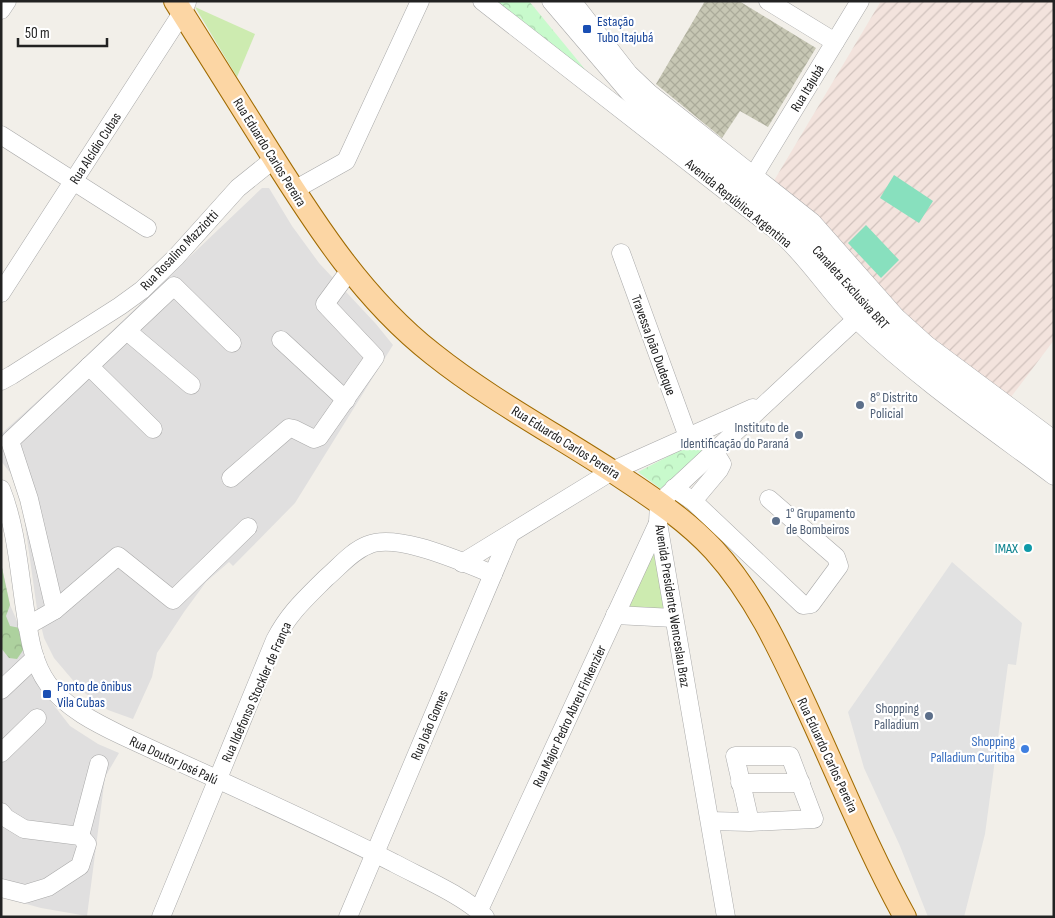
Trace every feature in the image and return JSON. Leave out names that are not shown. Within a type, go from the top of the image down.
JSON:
[{"type":"main road","name":"Rua Eduardo Carlos Pereira","points":[[181,5],[294,190],[350,270],[391,317],[438,359],[470,381],[664,504],[712,548],[729,568],[760,616],[789,669],[874,856],[905,917]]},
{"type":"street","points":[[1,10],[7,1]]},
{"type":"street","points":[[294,190],[346,161],[420,1]]},
{"type":"street","name":"Avenida República Argentina","points":[[482,1],[782,235],[868,308],[907,327],[1054,440]]},
{"type":"street","name":"Canaleta Exclusiva BRT","points":[[551,1],[638,103],[806,237],[868,308],[903,342],[930,365],[1054,458]]},
{"type":"street","name":"Avenida República Argentina","points":[[572,1],[640,86],[812,222],[905,363],[1054,476]]},
{"type":"street","points":[[768,1],[835,42]]},
{"type":"street","name":"Rua Itajubá","points":[[754,175],[860,1]]},
{"type":"street","name":"Rua Alcídio Cubas","points":[[1,294],[181,5]]},
{"type":"street","points":[[1,136],[147,228]]},
{"type":"street","name":"Rua Rosalino Mazziotti","points":[[1,381],[142,290],[176,257],[238,188],[274,159]]},
{"type":"street","name":"Travessa João Dudeque","points":[[621,253],[688,437]]},
{"type":"street","points":[[231,478],[289,428],[314,439],[319,437],[375,357],[325,304],[350,270]]},
{"type":"street","points":[[55,610],[30,499],[10,441],[174,286],[232,344]]},
{"type":"street","points":[[664,504],[714,450],[868,308]]},
{"type":"street","points":[[127,331],[191,385]]},
{"type":"street","points":[[281,340],[346,400]]},
{"type":"street","points":[[90,366],[153,429]]},
{"type":"street","points":[[462,562],[612,471],[767,402]]},
{"type":"street","points":[[664,504],[693,501],[722,464],[714,450]]},
{"type":"street","name":"Rua Doutor José Palú","points":[[1,489],[12,531],[27,626],[35,658],[49,684],[72,707],[123,736],[429,881],[482,914]]},
{"type":"street","points":[[693,501],[803,606],[811,604],[839,566],[836,557],[769,499]]},
{"type":"street","name":"Rua Major Pedro Abreu Finkenzier","points":[[482,914],[664,504]]},
{"type":"street","name":"Avenida Presidente Wenceslau Braz","points":[[664,504],[674,618],[726,917]]},
{"type":"street","points":[[27,626],[55,610],[118,556],[173,600],[248,527]]},
{"type":"street","name":"Rua João Gomes","points":[[348,917],[510,534]]},
{"type":"street","name":"Rua Ildefonso Stockler de França","points":[[161,917],[283,625],[298,606],[349,557],[368,544],[380,541],[407,544],[493,574]]},
{"type":"street","points":[[615,615],[674,618]]},
{"type":"street","points":[[1,690],[35,658]]},
{"type":"street","points":[[1,753],[37,718]]},
{"type":"street","points":[[710,821],[750,822],[814,819],[790,756],[735,756],[750,822]]},
{"type":"street","points":[[80,836],[99,764]]},
{"type":"street","points":[[740,783],[801,783]]},
{"type":"street","points":[[1,812],[6,818],[24,829],[80,836],[87,844],[80,866],[48,887],[25,894],[1,888]]},
{"type":"shaded area","points":[[705,1],[739,1],[816,48],[768,127],[740,111],[722,138],[656,84]]},
{"type":"shaded area","points":[[881,1],[1054,1],[1054,340],[1008,401],[916,327],[772,184]]},
{"type":"shaded area","points":[[262,188],[269,188],[292,226],[319,263],[393,345],[295,503],[233,566],[229,562],[206,582],[184,612],[157,653],[152,677],[133,719],[108,710],[82,691],[54,658],[44,638],[37,609],[22,503],[15,479],[1,461],[1,434]]},
{"type":"shaded area","points":[[952,562],[1022,623],[1016,665],[1008,664],[985,834],[964,917],[928,917],[900,846],[864,768],[848,712]]},
{"type":"shaded area","points":[[1,563],[10,605],[20,628],[38,685],[70,726],[98,744],[119,753],[105,777],[87,916],[41,908],[1,897]]},
{"type":"green space","points":[[495,1],[529,1],[597,84]]},
{"type":"green space","points":[[195,7],[255,34],[237,77]]},
{"type":"green space","points":[[894,175],[933,201],[919,223],[880,198]]},
{"type":"green space","points":[[866,225],[899,260],[881,278],[848,243]]},
{"type":"green space","points":[[694,443],[702,451],[661,489],[638,472]]},
{"type":"green space","points":[[653,549],[665,611],[626,609]]},
{"type":"green space","points":[[1,563],[10,605],[6,616],[10,626],[20,628],[26,646],[17,659],[9,658],[1,648]]},
{"type":"place","name":"Estação Tubo Itajubá","points":[[587,29]]},
{"type":"place","name":"8° Distrito Policial","points":[[860,405]]},
{"type":"place","name":"Instituto de Identificação do Paraná","points":[[799,435]]},
{"type":"place","name":"1° Grupamento de Bombeiros","points":[[776,521]]},
{"type":"place","name":"IMAX","points":[[1028,548]]},
{"type":"place","name":"Ponto de ônibus Vila Cubas","points":[[47,694]]},
{"type":"place","name":"Shopping Palladium","points":[[929,716]]},
{"type":"place","name":"Shopping Palladium Curitiba","points":[[1025,749]]}]
